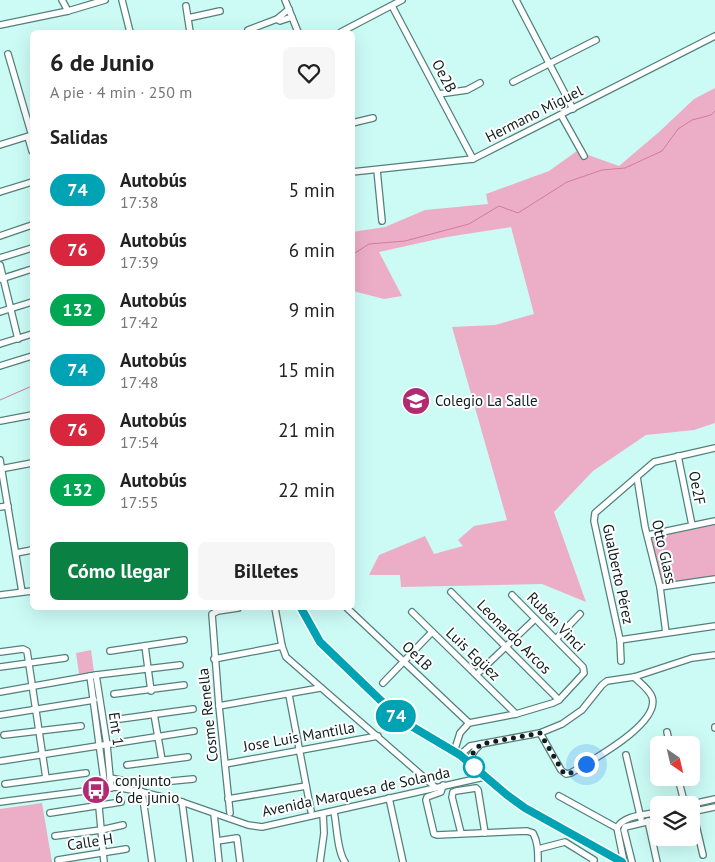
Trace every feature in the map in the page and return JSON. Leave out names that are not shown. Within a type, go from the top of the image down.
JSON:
[{"type":"street","points":[[62,0],[68,11]]},
{"type":"street","points":[[0,25],[68,11],[105,0]]},
{"type":"street","points":[[122,0],[130,30]]},
{"type":"street","points":[[286,0],[297,30]]},
{"type":"street","points":[[345,30],[402,0]]},
{"type":"street","points":[[516,0],[574,108]]},
{"type":"street","points":[[186,6],[190,30]]},
{"type":"street","name":"Oe2B","points":[[392,6],[473,159]]},
{"type":"street","points":[[248,30],[277,19],[289,9]]},
{"type":"street","points":[[188,18],[220,11]]},
{"type":"street","points":[[277,19],[280,21],[292,17]]},
{"type":"street","name":"Hermano Miguel","points":[[355,172],[473,159],[715,36]]},
{"type":"street","points":[[513,82],[596,40]]},
{"type":"street","points":[[8,54],[30,132]]},
{"type":"street","points":[[439,94],[467,90],[480,83]]},
{"type":"street","points":[[561,115],[584,156]]},
{"type":"street","points":[[355,122],[373,118]]},
{"type":"street","points":[[0,145],[30,136]]},
{"type":"street","points":[[376,170],[382,221]]},
{"type":"street","points":[[0,192],[30,183]]},
{"type":"street","points":[[0,236],[30,226]]},
{"type":"street","points":[[0,258],[30,249]]},
{"type":"street","points":[[0,265],[18,339]]},
{"type":"street","points":[[2,279],[30,270]]},
{"type":"street","points":[[0,312],[30,303]]},
{"type":"street","points":[[0,344],[30,335]]},
{"type":"street","points":[[0,366],[30,357]]},
{"type":"street","points":[[0,421],[30,415]]},
{"type":"street","name":"Gualberto Pérez","points":[[621,661],[620,640],[594,517],[598,509],[654,462],[715,448]]},
{"type":"street","name":"Oe2F","points":[[678,456],[692,525]]},
{"type":"street","points":[[0,460],[22,592]]},
{"type":"street","points":[[1,469],[30,463]]},
{"type":"street","name":"Otto Glass","points":[[637,477],[660,587],[666,633]]},
{"type":"street","points":[[0,507],[8,506]]},
{"type":"street","points":[[648,535],[715,521]]},
{"type":"street","points":[[16,553],[30,550]]},
{"type":"street","points":[[660,587],[715,579]]},
{"type":"street","points":[[0,595],[30,591]]},
{"type":"street","name":"Leonardo Arcos","points":[[451,592],[559,700]]},
{"type":"street","name":"Rubén Vinci","points":[[512,595],[583,667],[583,676],[559,700]]},
{"type":"street","name":"Cosme Renella","points":[[225,610],[212,614],[214,660],[230,813]]},
{"type":"street","points":[[275,610],[286,657],[435,787]]},
{"type":"street","points":[[302,610],[320,642],[401,720],[468,761],[484,777],[525,808],[623,862]]},
{"type":"street","name":"Oe1B","points":[[349,610],[469,723]]},
{"type":"street","name":"Luis Egüez","points":[[412,612],[516,714]]},
{"type":"street","points":[[556,639],[580,614]]},
{"type":"street","points":[[477,674],[535,619]]},
{"type":"street","points":[[620,640],[715,626]]},
{"type":"street","points":[[384,683],[432,632]]},
{"type":"street","points":[[110,651],[184,640]]},
{"type":"street","points":[[0,646],[8,651]]},
{"type":"street","points":[[145,646],[151,690]]},
{"type":"street","points":[[214,660],[282,646]]},
{"type":"street","points":[[0,652],[26,649],[46,778]]},
{"type":"street","points":[[457,754],[470,746],[540,733],[562,724],[582,710],[604,683],[634,677],[692,658],[715,655]]},
{"type":"street","points":[[0,667],[65,658]]},
{"type":"street","points":[[0,692],[93,675],[180,665]]},
{"type":"street","name":"Ent 1","points":[[93,675],[94,700],[110,778],[108,788]]},
{"type":"street","name":"Ent 1","points":[[93,675],[108,788]]},
{"type":"street","points":[[540,733],[561,770],[566,774],[572,773],[627,737],[644,723],[652,701],[651,695],[634,677]]},
{"type":"street","points":[[114,694],[184,685]]},
{"type":"street","points":[[219,706],[320,688]]},
{"type":"street","points":[[289,695],[311,811]]},
{"type":"street","points":[[0,715],[94,700]]},
{"type":"street","points":[[457,754],[460,733],[469,723],[516,714],[559,700]]},
{"type":"street","points":[[120,719],[193,709]]},
{"type":"street","points":[[154,714],[162,760]]},
{"type":"street","points":[[4,735],[81,726]]},
{"type":"street","points":[[1,761],[43,756],[194,731]]},
{"type":"street","points":[[667,732],[668,736]]},
{"type":"street","name":"Jose Luis Mantilla","points":[[225,764],[378,736]]},
{"type":"street","points":[[468,761],[481,744]]},
{"type":"street","points":[[626,755],[657,862]]},
{"type":"street","points":[[127,765],[188,757]]},
{"type":"street","points":[[5,784],[86,773]]},
{"type":"street","name":"Avenida Marquesa de Solanda","points":[[0,802],[108,788],[142,792],[182,802],[248,825],[262,827],[484,777]]},
{"type":"street","points":[[110,778],[140,784],[193,779]]},
{"type":"street","points":[[444,785],[441,792],[427,797],[426,800],[433,832],[436,836],[461,833],[527,831],[533,833],[538,849],[538,862]]},
{"type":"street","points":[[228,799],[306,786]]},
{"type":"street","points":[[461,833],[452,797],[453,792],[476,788],[478,790],[486,833]]},
{"type":"street","points":[[94,790],[99,807],[104,862]]},
{"type":"street","points":[[142,792],[152,862]]},
{"type":"street","points":[[559,796],[617,828]]},
{"type":"street","points":[[389,798],[403,862]]},
{"type":"street","points":[[700,802],[715,799]]},
{"type":"street","points":[[50,813],[99,807],[121,802]]},
{"type":"street","points":[[182,802],[190,862]]},
{"type":"street","points":[[700,810],[715,807]]},
{"type":"street","points":[[334,812],[340,849],[345,862]]},
{"type":"street","points":[[214,814],[220,862]]},
{"type":"street","points":[[320,862],[324,833],[323,814]]},
{"type":"street","points":[[632,862],[624,828],[650,817]]},
{"type":"street","points":[[617,828],[624,820],[650,820]]},
{"type":"street","points":[[55,836],[123,825]]},
{"type":"street","points":[[617,828],[623,862]]},
{"type":"street","points":[[217,841],[237,838],[240,862]]},
{"type":"street","points":[[538,849],[565,842],[594,860],[593,862]]},
{"type":"street","points":[[700,843],[703,855]]},
{"type":"street","name":"Calle H","points":[[58,860],[126,850]]},
{"type":"shaded area","points":[[715,88],[715,423],[694,430],[646,435],[593,471],[554,512],[586,602],[542,584],[401,587],[400,575],[369,575],[379,555],[425,536],[434,554],[463,546],[458,540],[474,526],[507,520],[452,327],[495,325],[534,314],[511,227],[447,237],[379,252],[402,296],[384,299],[355,292],[355,232],[385,227],[425,210],[488,204],[486,194],[549,171],[577,151],[619,166],[694,99]]},
{"type":"shaded area","points":[[715,522],[715,579],[660,587],[650,537]]},
{"type":"shaded area","points":[[91,650],[94,672],[79,674],[76,653]]},
{"type":"shaded area","points":[[42,803],[52,862],[0,862],[0,809]]},
{"type":"waterway","points":[[355,253],[369,244],[405,241],[469,224],[499,206],[518,213],[567,182],[602,170],[625,168],[662,151],[678,129],[692,120],[711,115],[715,111]]},
{"type":"waterway","points":[[0,400],[30,387]]},
{"type":"bus line","name":"74","points":[[302,610],[320,642],[401,720],[460,755],[484,777],[525,808],[622,862]]},
{"type":"place","name":"Colegio La Salle","points":[[416,401]]},
{"type":"place","name":"conjunto 6 de junio","points":[[96,790]]},
{"type":"route","points":[[474,767],[468,761],[481,744],[540,733],[563,772],[566,774],[572,773],[586,764]]}]
